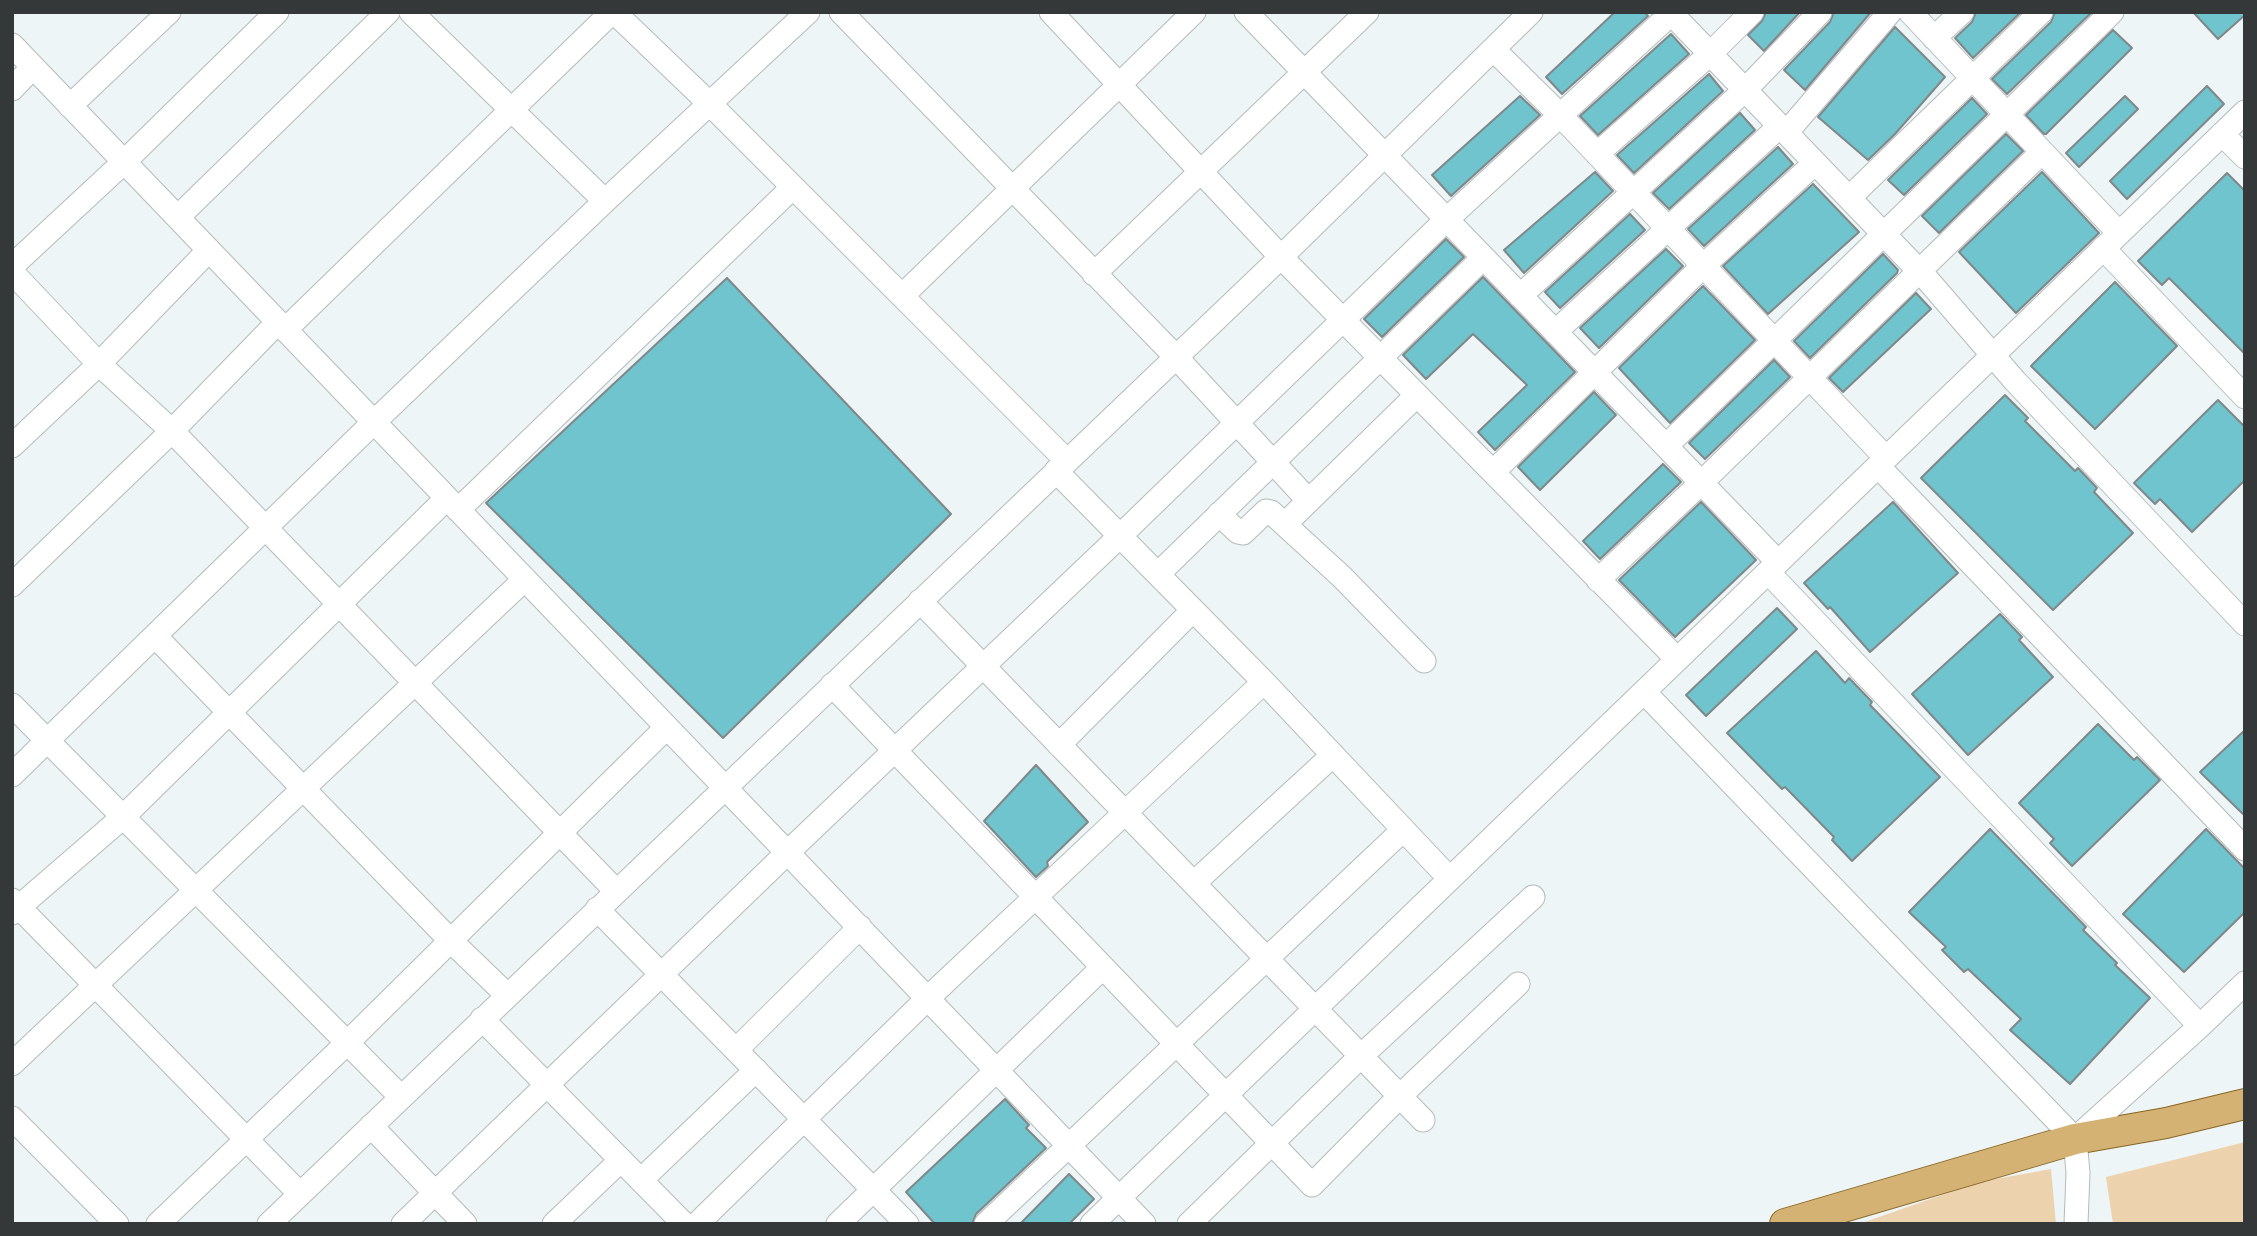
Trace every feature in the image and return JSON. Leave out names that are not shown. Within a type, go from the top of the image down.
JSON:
[{"type":"main road","points":[[1785,1224],[2074,1139],[2166,1123],[2245,1104]]},
{"type":"street","points":[[70,106],[169,12]]},
{"type":"street","points":[[12,266],[124,162],[277,12]]},
{"type":"street","points":[[178,218],[388,12]]},
{"type":"street","points":[[411,12],[605,201]]},
{"type":"street","points":[[12,585],[613,12],[710,104],[902,296],[1061,466],[1120,536],[1264,682],[1450,879]]},
{"type":"street","points":[[12,775],[374,422],[808,12]]},
{"type":"street","points":[[841,12],[1176,358],[1308,500]]},
{"type":"street","points":[[1051,12],[1281,257],[1677,659]]},
{"type":"street","points":[[902,296],[1194,12]]},
{"type":"street","points":[[1246,12],[1701,483],[1773,567],[2200,1026]]},
{"type":"street","points":[[1094,274],[1367,12]]},
{"type":"street","points":[[269,1224],[1176,358],[1531,12]]},
{"type":"street","points":[[1597,154],[1710,54],[1752,12]]},
{"type":"street","points":[[1520,296],[1745,90],[1820,12]]},
{"type":"street","points":[[1555,332],[1668,229],[1783,130],[1890,12]]},
{"type":"street","points":[[1910,12],[2042,152],[2111,241],[2245,397]]},
{"type":"street","points":[[1934,38],[1962,12]]},
{"type":"street","points":[[1849,198],[2041,12]]},
{"type":"street","points":[[403,1224],[1446,220],[1671,13],[1920,271],[1993,355],[2245,624]]},
{"type":"street","points":[[1666,446],[2109,13]]},
{"type":"street","points":[[12,45],[1144,1224]]},
{"type":"street","points":[[1494,50],[1810,378],[1882,462],[2245,849]]},
{"type":"street","points":[[12,89],[33,67]]},
{"type":"street","points":[[1093,1224],[2245,112]]},
{"type":"street","points":[[2222,134],[2245,158]]},
{"type":"street","points":[[1598,580],[2042,152]]},
{"type":"street","points":[[1493,472],[1703,266],[1815,163]]},
{"type":"street","points":[[300,1194],[96,985],[14,907],[123,817],[339,604],[453,504],[793,187]]},
{"type":"street","points":[[12,446],[99,364],[209,250]]},
{"type":"street","points":[[1158,574],[1483,258]]},
{"type":"street","points":[[12,272],[99,364],[172,431],[616,891]]},
{"type":"street","points":[[1285,524],[1417,395]]},
{"type":"street","points":[[1219,514],[1238,532],[1244,533],[1266,511],[1271,512],[1342,577],[1424,661]]},
{"type":"street","points":[[12,1064],[525,579]]},
{"type":"street","points":[[920,601],[1423,1119]]},
{"type":"street","points":[[1059,745],[1193,610]]},
{"type":"street","points":[[155,636],[451,941],[508,995]]},
{"type":"street","points":[[698,1224],[928,998],[1264,682]]},
{"type":"street","points":[[832,685],[1312,1185],[1400,1096],[1518,985]]},
{"type":"street","points":[[1644,691],[2074,1139],[2078,1173],[2076,1224]]},
{"type":"street","points":[[12,705],[401,1097]]},
{"type":"street","points":[[158,1224],[347,1043],[667,727]]},
{"type":"street","points":[[1194,883],[1333,755]]},
{"type":"street","points":[[986,1224],[1403,830]]},
{"type":"street","points":[[1189,1224],[1361,1056],[1533,897]]},
{"type":"street","points":[[597,909],[907,1224]]},
{"type":"street","points":[[736,1050],[860,927]]},
{"type":"street","points":[[838,1224],[1102,968]]},
{"type":"street","points":[[2074,1139],[2245,983]]},
{"type":"street","points":[[482,1020],[684,1224]]},
{"type":"street","points":[[641,1180],[756,1070]]},
{"type":"street","points":[[12,1118],[117,1224]]},
{"type":"street","points":[[371,1126],[464,1224]]},
{"type":"street","points":[[554,1224],[621,1160]]},
{"type":"shaded area","points":[[2245,1142],[2245,1224],[2113,1224],[2106,1177]]},
{"type":"shaded area","points":[[2051,1169],[2056,1224],[1859,1224],[1979,1182]]},
{"type":"building","points":[[1615,12],[1644,12],[1648,16],[1562,94],[1546,77]]},
{"type":"building","points":[[1766,12],[1800,12],[1764,51],[1748,35],[1762,21]]},
{"type":"building","points":[[1834,12],[1871,12],[1805,90],[1784,70],[1830,22]]},
{"type":"building","points":[[1976,12],[2021,12],[1973,58],[1955,38],[1972,22]]},
{"type":"building","points":[[2055,12],[2092,12],[2007,94],[1992,79],[2051,22]]},
{"type":"building","points":[[2193,12],[2245,12],[2245,15],[2218,39]]},
{"type":"building","points":[[1895,27],[1945,77],[1895,134],[1868,160],[1818,117]]},
{"type":"building","points":[[2113,30],[2132,48],[2044,134],[2026,115]]},
{"type":"building","points":[[1671,34],[1689,54],[1598,135],[1580,116]]},
{"type":"building","points":[[1709,74],[1723,91],[1634,173],[1617,155]]},
{"type":"building","points":[[2207,86],[2224,104],[2127,199],[2110,181]]},
{"type":"building","points":[[1520,96],[1540,115],[1451,196],[1432,175]]},
{"type":"building","points":[[2125,96],[2138,109],[2079,167],[2066,153]]},
{"type":"building","points":[[1972,98],[1987,114],[1904,195],[1888,180]]},
{"type":"building","points":[[1740,113],[1755,130],[1669,209],[1653,193]]},
{"type":"building","points":[[2006,134],[2023,151],[1939,233],[1922,216]]},
{"type":"building","points":[[1778,147],[1793,164],[1704,246],[1688,229]]},
{"type":"building","points":[[1595,172],[1613,191],[1524,273],[1504,250]]},
{"type":"building","points":[[2042,172],[2099,233],[2016,313],[1959,252]]},
{"type":"building","points":[[2227,173],[2245,191],[2245,354],[2169,278],[2162,285],[2138,261]]},
{"type":"building","points":[[1813,184],[1859,232],[1768,314],[1723,266]]},
{"type":"building","points":[[1630,214],[1645,230],[1560,308],[1545,292]]},
{"type":"building","points":[[1446,239],[1464,257],[1382,337],[1364,319]]},
{"type":"building","points":[[1666,249],[1683,266],[1599,348],[1580,328]]},
{"type":"building","points":[[1883,254],[1898,270],[1897,273],[1810,358],[1794,341]]},
{"type":"building","points":[[1483,277],[1575,372],[1495,450],[1478,432],[1527,385],[1473,334],[1426,379],[1403,355]]},
{"type":"building","points":[[727,278],[951,514],[723,738],[486,503]]},
{"type":"building","points":[[2115,282],[2177,346],[2095,429],[2031,366]]},
{"type":"building","points":[[1703,286],[1755,340],[1670,423],[1619,368]]},
{"type":"building","points":[[1916,293],[1931,309],[1843,392],[1829,378]]},
{"type":"building","points":[[1774,360],[1790,377],[1705,459],[1689,443]]},
{"type":"building","points":[[1594,392],[1616,415],[1540,490],[1518,467]]},
{"type":"building","points":[[2005,395],[2028,418],[2025,421],[2075,471],[2078,468],[2097,488],[2094,492],[2133,533],[2053,610],[1921,478]]},
{"type":"building","points":[[2218,400],[2245,427],[2245,480],[2192,532],[2160,499],[2155,504],[2134,483]]},
{"type":"building","points":[[1663,464],[1681,482],[1600,559],[1583,541]]},
{"type":"building","points":[[1701,502],[1756,560],[1675,637],[1619,580]]},
{"type":"building","points":[[1893,502],[1958,573],[1870,652],[1830,607],[1828,609],[1804,583]]},
{"type":"building","points":[[1777,608],[1797,629],[1706,716],[1686,695]]},
{"type":"building","points":[[2000,614],[2022,637],[2019,640],[2053,677],[1968,755],[1912,694]]},
{"type":"building","points":[[1816,651],[1845,683],[1849,678],[1872,702],[1870,705],[1940,777],[1852,861],[1832,840],[1834,837],[1727,733]]},
{"type":"building","points":[[2098,724],[2134,760],[2137,757],[2160,780],[2072,866],[2050,843],[2054,839],[2019,803]]},
{"type":"building","points":[[2245,730],[2245,816],[2200,772]]},
{"type":"building","points":[[1036,765],[1088,822],[1047,862],[1048,866],[1036,877],[984,821]]},
{"type":"building","points":[[1990,829],[2086,927],[2083,930],[2117,963],[2115,965],[2150,998],[2070,1084],[2010,1030],[2021,1019],[1968,969],[1964,972],[1942,950],[1946,947],[1909,912]]},
{"type":"building","points":[[2206,829],[2245,869],[2245,912],[2184,972],[2123,914]]},
{"type":"building","points":[[1005,1099],[1029,1125],[1026,1128],[1046,1148],[976,1214],[972,1224],[935,1224],[906,1192]]},
{"type":"building","points":[[1069,1174],[1094,1199],[1069,1224],[1020,1224]]}]
